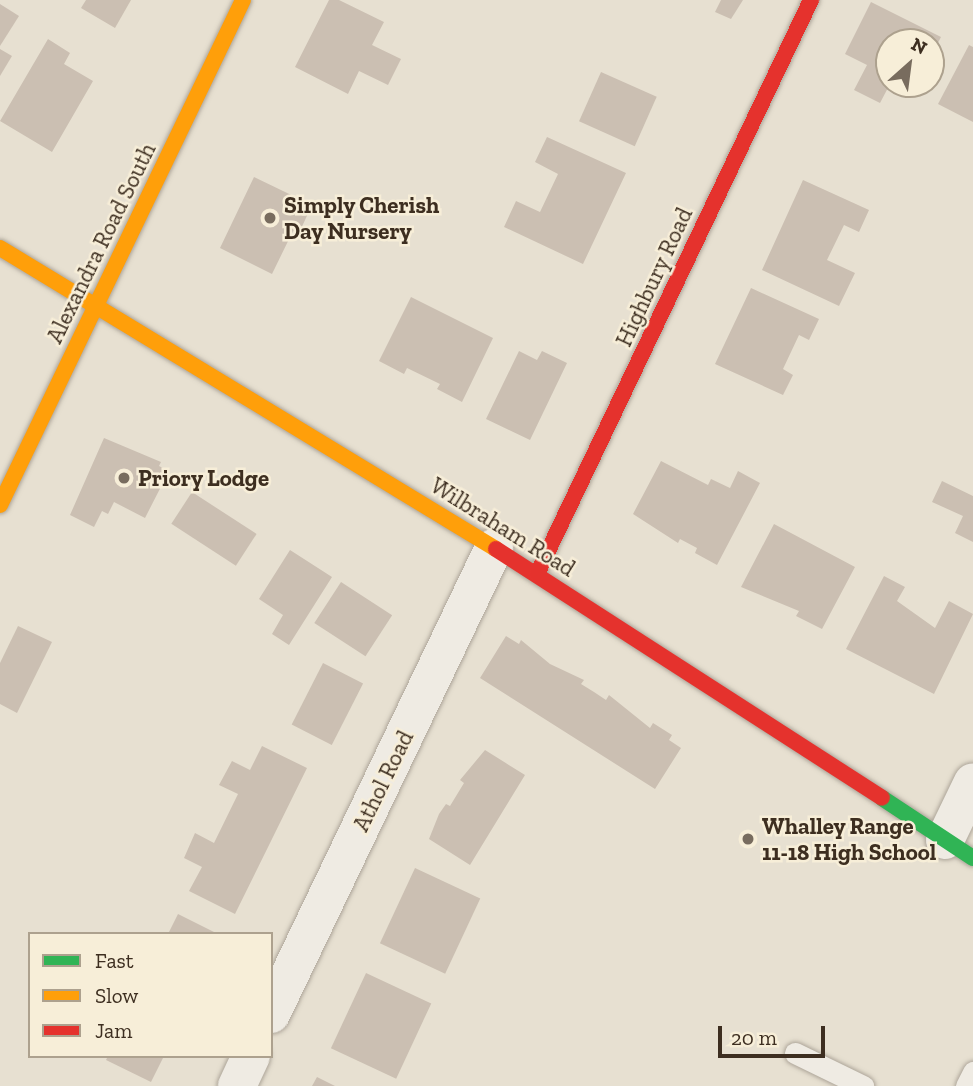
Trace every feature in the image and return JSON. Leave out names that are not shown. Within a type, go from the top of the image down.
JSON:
[{"type":"main road","name":"Alexandra Road South","points":[[0,505],[243,0]]},
{"type":"main road","name":"Highbury Road","points":[[537,574],[811,0]]},
{"type":"main road","name":"Wilbraham Road","points":[[0,248],[537,574],[959,849]]},
{"type":"street","name":"Athol Road","points":[[273,1009],[494,548]]},
{"type":"street","points":[[959,849],[973,782]]},
{"type":"street","points":[[237,1086],[250,1058]]},
{"type":"lane","points":[[795,1053],[863,1086]]},
{"type":"lane","points":[[966,1086],[973,1072]]},
{"type":"building","points":[[86,0],[131,0],[115,28],[81,8]]},
{"type":"building","points":[[329,0],[339,0],[384,22],[372,45],[401,59],[388,85],[359,71],[348,94],[295,67]]},
{"type":"building","points":[[721,0],[743,0],[731,19],[715,12]]},
{"type":"building","points":[[871,2],[923,28],[875,28],[875,98],[883,98],[880,103],[854,90],[867,65],[845,54]]},
{"type":"building","points":[[0,4],[19,16],[0,46]]},
{"type":"building","points":[[48,39],[70,53],[64,64],[93,81],[52,152],[0,121]]},
{"type":"building","points":[[969,45],[973,47],[973,122],[938,104],[941,98],[945,98],[945,91]]},
{"type":"building","points":[[0,49],[12,56],[0,76]]},
{"type":"building","points":[[601,72],[657,97],[635,146],[579,121]]},
{"type":"building","points":[[547,137],[626,173],[583,264],[504,227],[516,201],[540,212],[558,174],[535,162]]},
{"type":"building","name":"Simply Cherish Day Nursery","points":[[254,177],[312,205],[299,233],[293,231],[272,274],[220,248]]},
{"type":"building","points":[[803,180],[869,210],[859,232],[844,225],[827,260],[855,273],[839,306],[762,270]]},
{"type":"building","points":[[751,288],[819,319],[809,340],[799,335],[783,369],[793,375],[783,395],[715,364]]},
{"type":"building","points":[[411,297],[493,338],[462,402],[437,389],[440,384],[407,368],[404,374],[379,361]]},
{"type":"building","points":[[519,351],[537,360],[542,351],[567,363],[530,440],[486,419]]},
{"type":"building","name":"Priory Lodge","points":[[104,438],[161,462],[159,466],[169,471],[145,518],[114,502],[108,514],[102,511],[94,527],[70,515]]},
{"type":"building","points":[[661,461],[708,485],[711,479],[730,488],[738,471],[760,483],[717,565],[695,553],[697,548],[680,539],[678,543],[633,514]]},
{"type":"building","points":[[942,481],[973,496],[973,542],[955,533],[963,516],[932,502]]},
{"type":"building","points":[[192,492],[257,534],[236,566],[171,524]]},
{"type":"building","points":[[774,524],[855,567],[822,629],[796,616],[799,611],[741,587]]},
{"type":"building","points":[[290,550],[332,577],[289,645],[272,634],[283,615],[259,599]]},
{"type":"building","points":[[884,576],[905,587],[897,601],[935,628],[949,601],[973,614],[934,694],[846,649]]},
{"type":"building","points":[[341,582],[392,615],[365,656],[314,623]]},
{"type":"building","points":[[18,626],[52,642],[17,713],[0,704],[0,663]]},
{"type":"building","points":[[506,636],[519,644],[521,640],[550,664],[584,680],[581,684],[606,700],[609,695],[650,728],[653,723],[672,735],[669,740],[681,748],[655,789],[480,678]]},
{"type":"building","points":[[323,663],[363,683],[332,745],[292,724]]},
{"type":"building","points":[[262,746],[307,768],[235,914],[189,891],[202,867],[184,858],[195,833],[214,843],[238,794],[219,785],[232,761],[250,770]]},
{"type":"building","points":[[485,750],[525,775],[470,865],[429,839],[439,814],[446,804],[450,806],[464,783],[460,780]]},
{"type":"building","points":[[415,868],[480,898],[445,974],[380,943]]},
{"type":"building","points":[[178,914],[214,932],[169,932]]},
{"type":"building","points":[[366,973],[431,1003],[396,1079],[331,1048]]},
{"type":"building","points":[[107,1058],[163,1058],[151,1082],[106,1060]]},
{"type":"building","points":[[317,1077],[335,1086],[312,1086]]},
{"type":"traffic: fast","points":[[882,798],[973,858]]},
{"type":"traffic: slow","points":[[0,505],[243,0]]},
{"type":"traffic: slow","points":[[0,248],[496,549]]},
{"type":"traffic: jam","points":[[537,574],[811,0]]},
{"type":"traffic: jam","points":[[496,549],[882,798]]},
{"type":"place","name":"Simply Cherish Day Nursery","points":[[270,218]]},
{"type":"place","name":"Priory Lodge","points":[[124,478]]},
{"type":"place","name":"Whalley Range 11-18 High School","points":[[748,839]]}]
